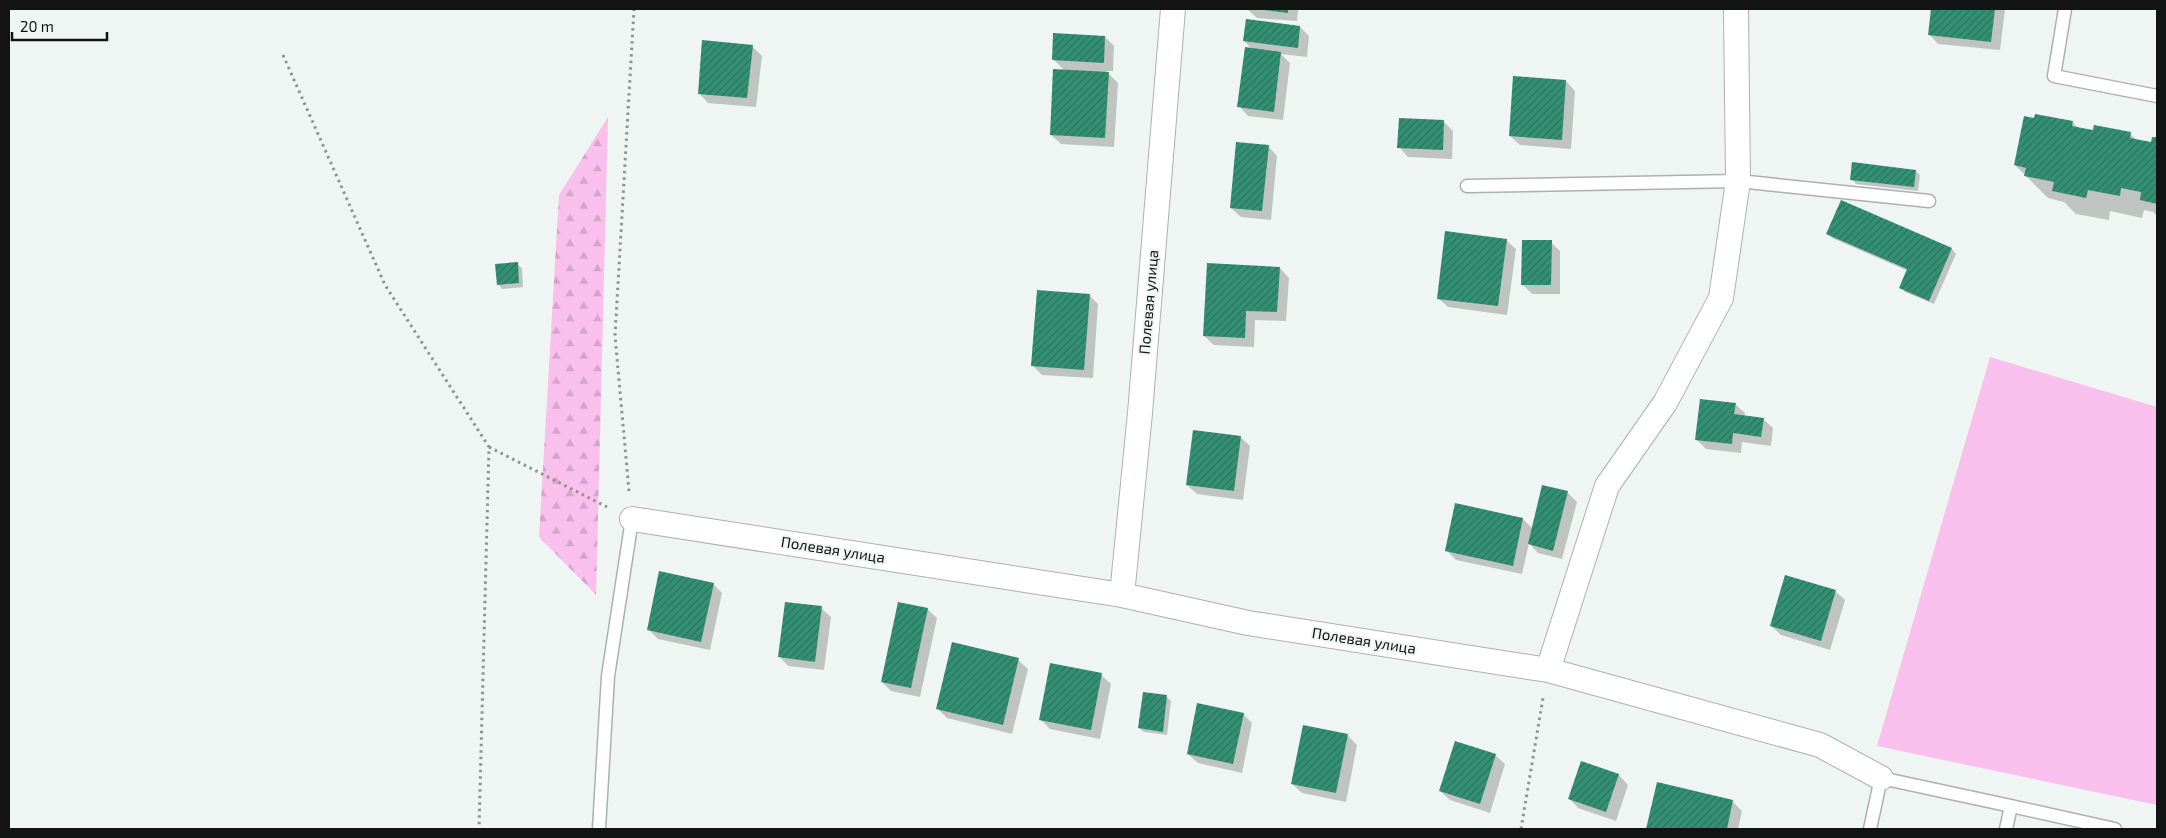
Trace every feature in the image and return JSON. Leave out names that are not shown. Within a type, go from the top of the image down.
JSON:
[{"type":"street","name":"Полевая улица","points":[[1122,595],[1140,413],[1173,9]]},
{"type":"street","points":[[1548,670],[1607,486],[1665,403],[1721,298],[1738,181],[1736,9]]},
{"type":"street","name":"Полевая улица","points":[[632,519],[1122,595],[1248,623],[1548,670],[1820,745],[1881,778]]},
{"type":"lane","points":[[2065,9],[2054,76],[2157,96]]},
{"type":"lane","points":[[1467,186],[1738,181],[1929,201]]},
{"type":"lane","points":[[599,829],[608,676],[632,519]]},
{"type":"lane","points":[[1870,829],[1881,778],[2115,829]]},
{"type":"lane","points":[[2006,829],[2011,806]]},
{"type":"path","points":[[632,519],[615,336],[634,9]]},
{"type":"path","points":[[283,55],[385,284],[489,446],[632,519]]},
{"type":"path","points":[[479,829],[489,446]]},
{"type":"path","points":[[1521,829],[1548,670]]},
{"type":"green space","points":[[608,117],[596,595],[539,537],[559,195]]},
{"type":"green space","points":[[1990,357],[2157,407],[2157,805],[1877,746]]},
{"type":"building","points":[[1257,9],[1288,9],[1288,13]]},
{"type":"building","points":[[1931,9],[1995,9],[1991,42],[1928,35]]},
{"type":"building","points":[[1246,19],[1300,26],[1298,48],[1243,41]]},
{"type":"building","points":[[1053,33],[1105,36],[1104,63],[1052,60]]},
{"type":"building","points":[[702,40],[753,45],[747,98],[698,94]]},
{"type":"building","points":[[1245,47],[1281,52],[1274,112],[1237,107]]},
{"type":"building","points":[[1053,69],[1109,72],[1105,138],[1050,135]]},
{"type":"building","points":[[1513,76],[1566,80],[1562,140],[1509,136]]},
{"type":"building","points":[[2035,114],[2073,121],[2072,126],[2082,128],[2093,130],[2094,125],[2131,132],[2130,138],[2151,142],[2152,137],[2157,137],[2157,204],[2140,200],[2141,192],[2121,188],[2120,196],[2088,190],[2086,198],[2052,191],[2054,182],[2024,176],[2026,168],[2014,165],[2024,116],[2034,118]]},
{"type":"building","points":[[1399,118],[1444,120],[1443,150],[1397,148]]},
{"type":"building","points":[[1236,142],[1269,145],[1262,211],[1230,208]]},
{"type":"building","points":[[1852,162],[1916,170],[1914,187],[1850,180]]},
{"type":"building","points":[[1841,200],[1952,248],[1929,301],[1899,288],[1907,269],[1826,234]]},
{"type":"building","points":[[1445,231],[1507,239],[1498,306],[1437,299]]},
{"type":"building","points":[[1522,240],[1552,240],[1551,285],[1521,285]]},
{"type":"building","points":[[518,262],[519,283],[497,285],[495,264]]},
{"type":"building","points":[[1207,263],[1280,267],[1277,312],[1246,311],[1245,338],[1203,336]]},
{"type":"building","points":[[1037,290],[1090,294],[1084,370],[1031,366]]},
{"type":"building","points":[[1700,399],[1736,403],[1734,414],[1764,418],[1761,437],[1733,433],[1732,444],[1695,440]]},
{"type":"building","points":[[1193,430],[1241,436],[1234,491],[1186,485]]},
{"type":"building","points":[[1542,485],[1568,491],[1553,551],[1528,544]]},
{"type":"building","points":[[1455,503],[1523,518],[1513,566],[1445,551]]},
{"type":"building","points":[[659,571],[714,583],[701,642],[647,630]]},
{"type":"building","points":[[1785,575],[1836,590],[1821,641],[1770,626]]},
{"type":"building","points":[[785,602],[822,606],[815,662],[778,657]]},
{"type":"building","points":[[898,602],[928,608],[911,688],[881,682]]},
{"type":"building","points":[[952,642],[1019,658],[1003,725],[936,709]]},
{"type":"building","points":[[1050,663],[1102,673],[1091,730],[1039,720]]},
{"type":"building","points":[[1143,692],[1167,695],[1163,732],[1138,728]]},
{"type":"building","points":[[1197,703],[1244,713],[1233,764],[1187,754]]},
{"type":"building","points":[[1303,725],[1348,734],[1336,793],[1291,784]]},
{"type":"building","points":[[1455,741],[1496,754],[1480,804],[1439,791]]},
{"type":"building","points":[[1581,761],[1619,774],[1606,812],[1568,799]]},
{"type":"building","points":[[1657,782],[1733,800],[1727,829],[1646,829]]}]
